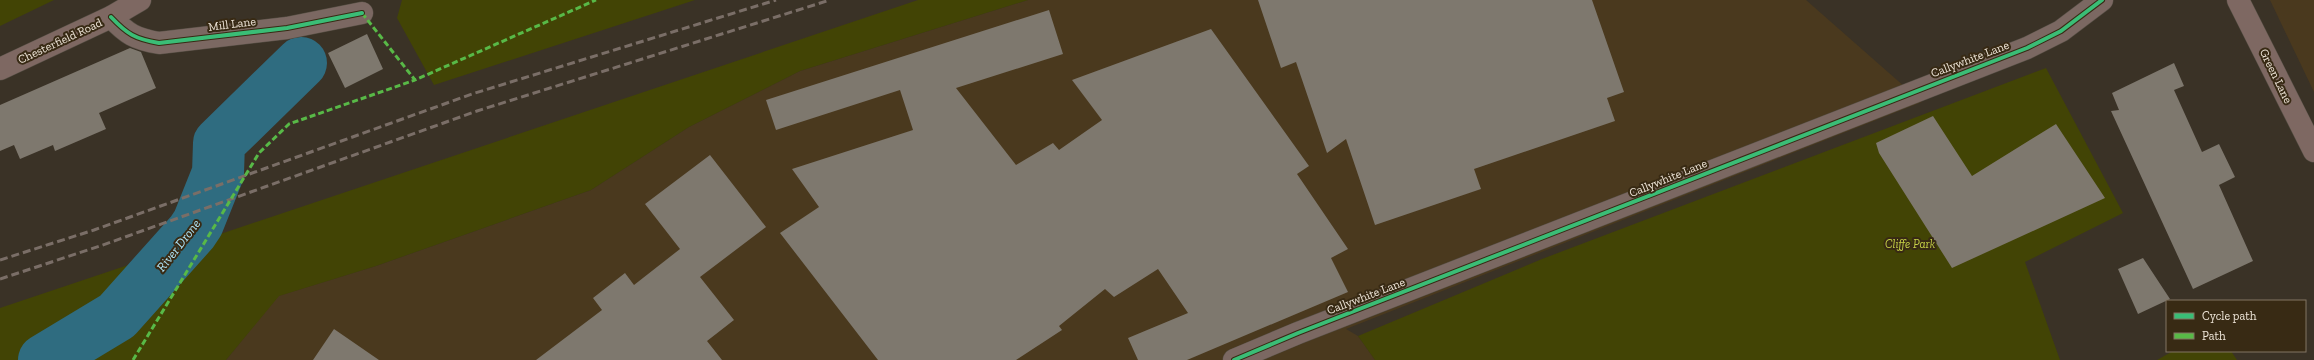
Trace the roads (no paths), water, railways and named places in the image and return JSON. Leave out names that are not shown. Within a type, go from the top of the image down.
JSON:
[{"type":"main road","name":"Chesterfield Road","points":[[0,69],[111,17],[140,0]]},
{"type":"main road","name":"Green Lane","points":[[2238,0],[2314,151]]},
{"type":"street","name":"Callywhite Lane","points":[[1234,360],[1298,333],[2027,48],[2061,31],[2102,0]]},
{"type":"street","name":"Mill Lane","points":[[111,17],[127,34],[142,40],[159,43],[286,28],[362,13]]},
{"type":"waterway","name":"River Drone","points":[[44,360],[117,316],[192,232],[198,223],[218,173],[219,143],[301,63]]},
{"type":"railway","points":[[0,260],[94,230],[472,94],[776,0]]},
{"type":"railway","points":[[0,279],[100,246],[477,111],[830,0]]},
{"type":"park label","name":"Cliffe Park","points":[[1910,244]]}]
